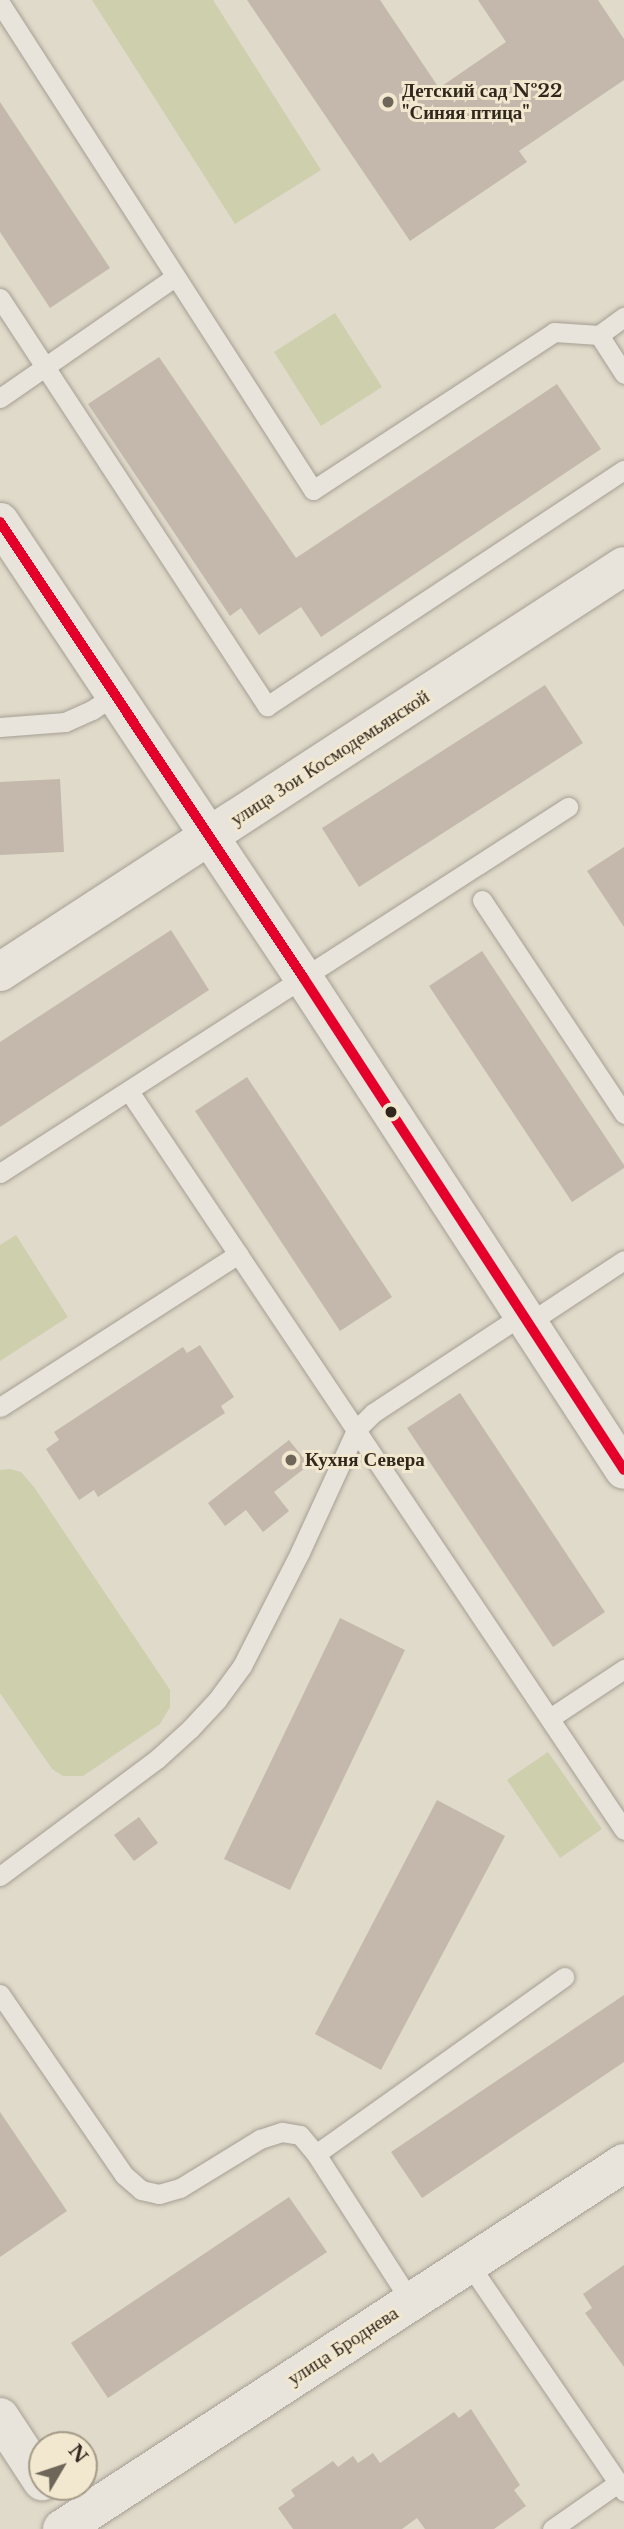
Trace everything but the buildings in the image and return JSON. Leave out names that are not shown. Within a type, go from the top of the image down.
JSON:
[{"type":"main road","points":[[1,524],[303,977],[624,1470]]},
{"type":"main road","name":"улица Зои Космодемьянской","points":[[0,972],[624,566]]},
{"type":"main road","name":"улица Броднева","points":[[66,2526],[624,2163]]},
{"type":"main road","points":[[0,2417],[28,2460]]},
{"type":"main road","points":[[53,2501],[66,2526]]},
{"type":"lane","points":[[0,3],[313,490],[554,332],[598,335],[624,317]]},
{"type":"lane","points":[[0,398],[175,276]]},
{"type":"lane","points":[[0,298],[267,706],[624,470]]},
{"type":"lane","points":[[598,335],[624,374]]},
{"type":"lane","points":[[0,727],[65,722],[92,710],[116,694]]},
{"type":"lane","points":[[0,1173],[568,807]]},
{"type":"lane","points":[[482,900],[624,1114]]},
{"type":"lane","points":[[129,1091],[624,1830]]},
{"type":"lane","points":[[0,1407],[238,1254]]},
{"type":"lane","points":[[0,1876],[156,1759],[190,1730],[217,1700],[248,1655],[300,1552],[356,1430],[373,1413],[624,1260]]},
{"type":"lane","points":[[550,1718],[624,1669]]},
{"type":"lane","points":[[316,2154],[564,1978]]},
{"type":"lane","points":[[0,1994],[124,2175],[141,2190],[159,2194],[180,2188],[260,2139],[282,2132],[300,2135],[316,2154],[411,2302]]},
{"type":"lane","points":[[469,2264],[621,2487],[552,2529]]},
{"type":"green space","points":[[92,0],[213,0],[321,170],[235,224]]},
{"type":"green space","points":[[335,313],[382,387],[321,426],[274,352]]},
{"type":"green space","points":[[16,1235],[68,1317],[0,1361],[0,1245]]},
{"type":"green space","points":[[0,1470],[21,1472],[34,1487],[170,1690],[170,1707],[160,1724],[83,1776],[63,1776],[52,1769],[0,1693]]},
{"type":"green space","points":[[548,1752],[602,1829],[560,1858],[507,1780]]},
{"type":"transit line","points":[[0,522],[303,977],[624,1470]]},
{"type":"place","name":"Детский сад №22 \"Синяя птица\"","points":[[388,102]]},
{"type":"place","name":"Кухня Севера","points":[[291,1460]]}]
